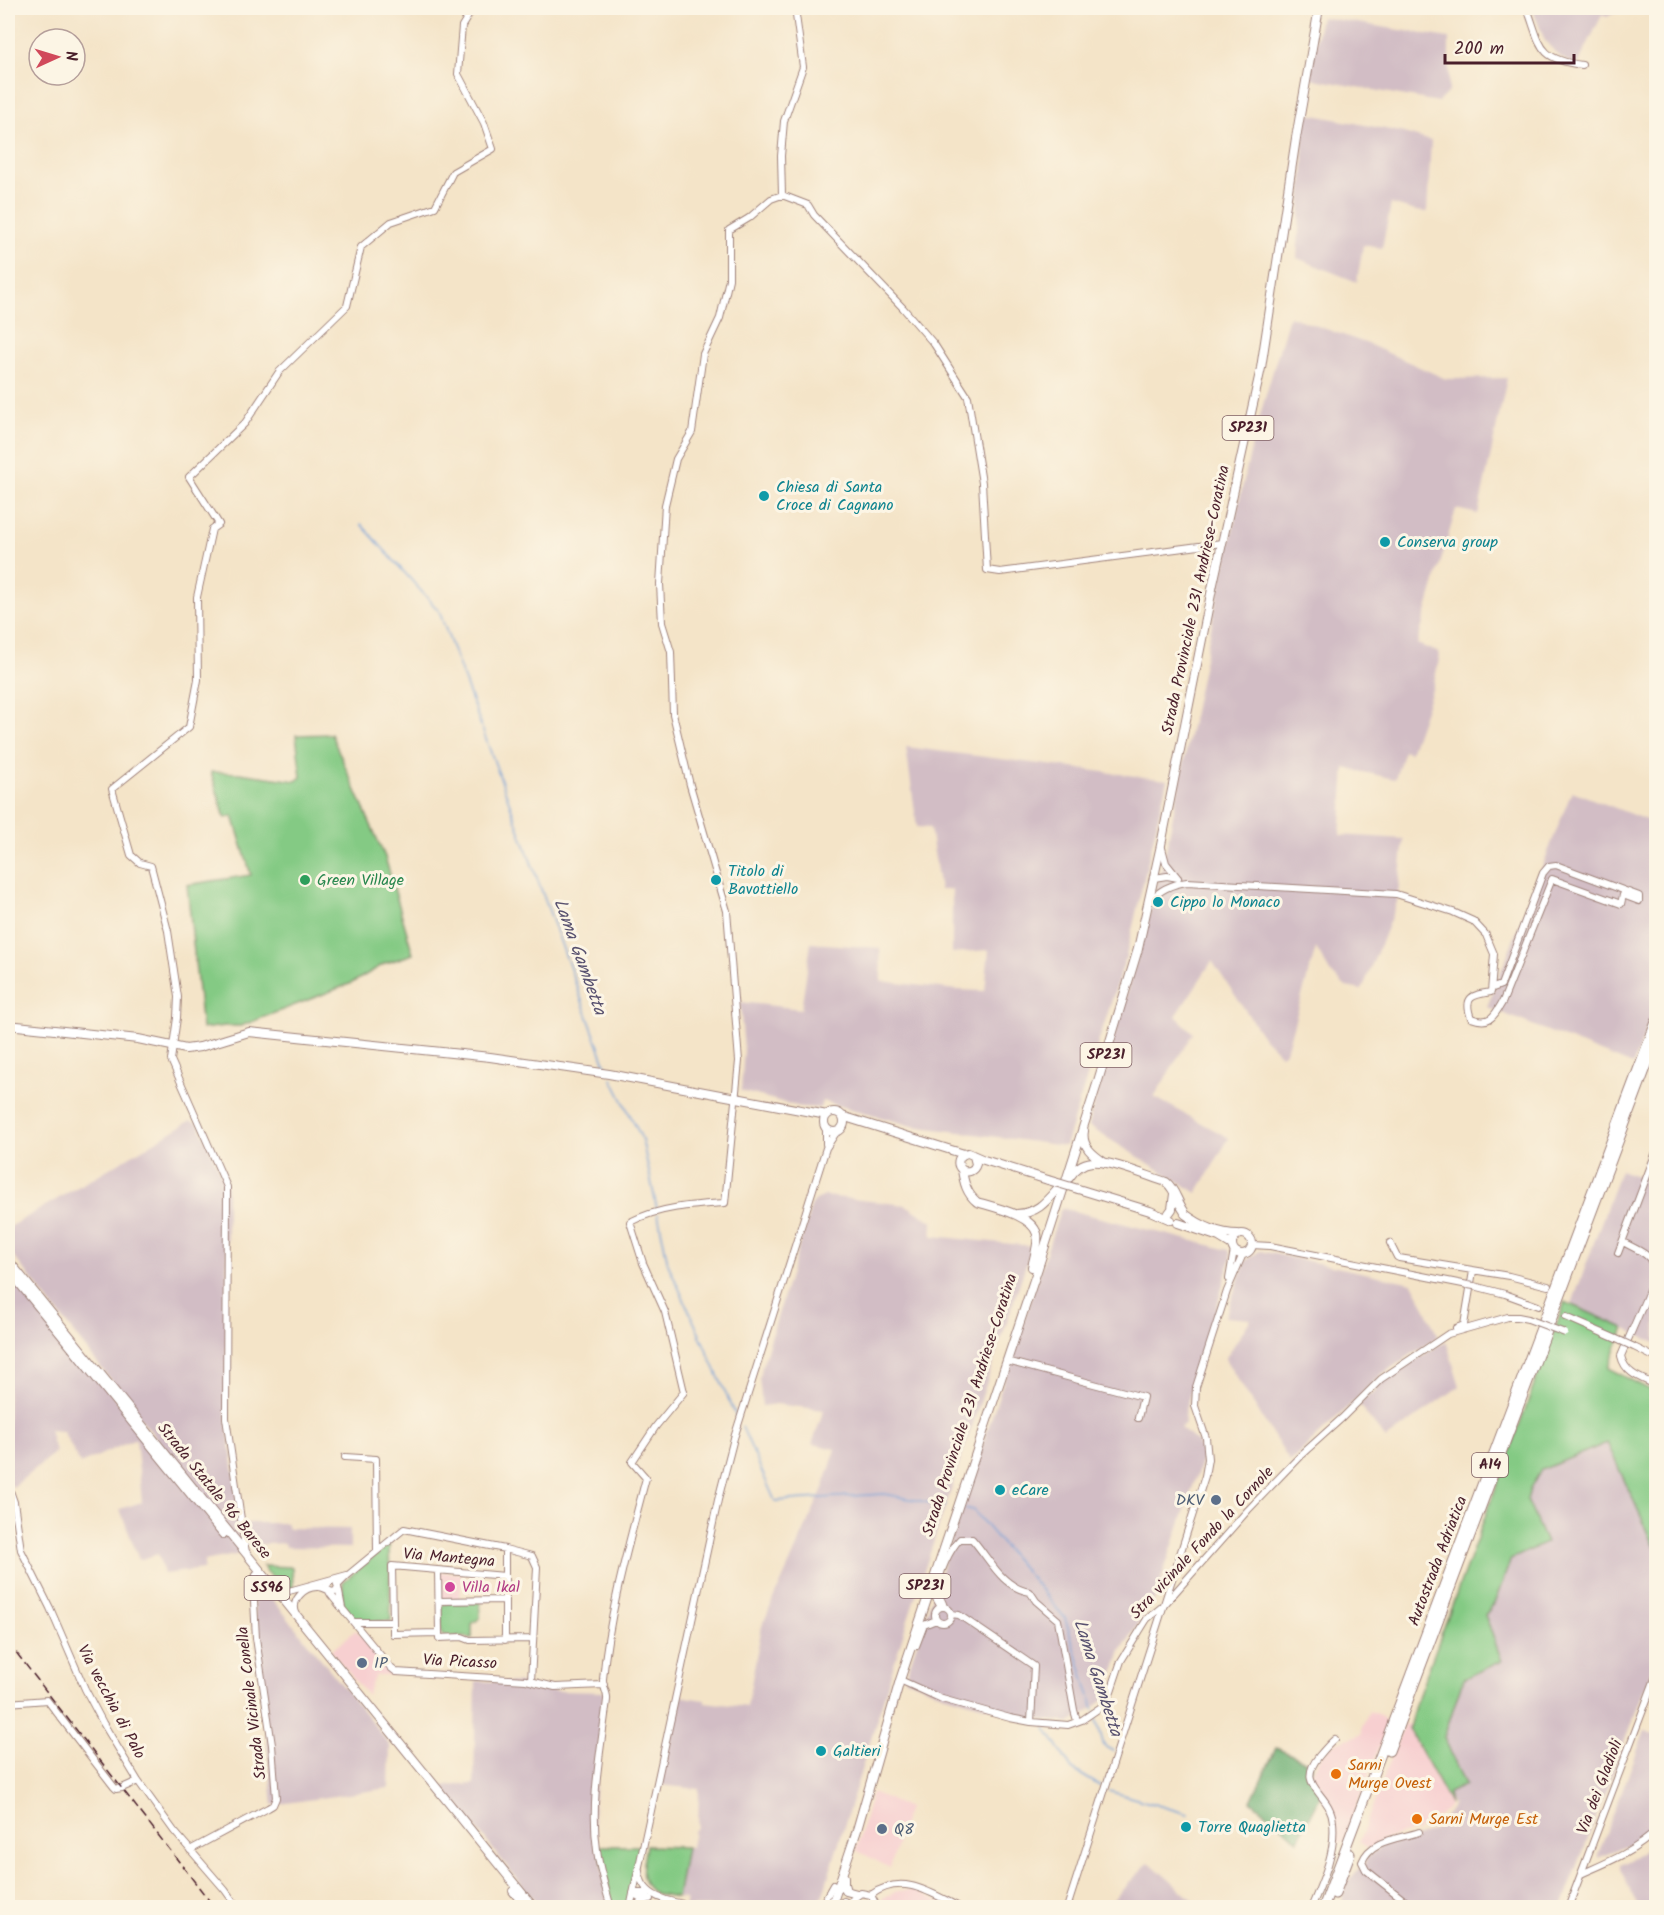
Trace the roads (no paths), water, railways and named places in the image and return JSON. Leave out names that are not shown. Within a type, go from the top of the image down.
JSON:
[{"type":"highway","name":"Autostrada Adriatica","points":[[1323,1908],[1656,1022]]},
{"type":"highway","name":"Autostrada Adriatica","points":[[1330,1908],[1656,1041]]},
{"type":"main road","name":"Strada Provinciale 231 Andriese-Coratina","points":[[825,1908],[906,1642],[1032,1267],[1086,1118],[1124,997],[1146,913],[1264,352],[1296,138],[1319,8]]},
{"type":"main road","name":"Strada Provinciale 231 Andriese-Coratina","points":[[831,1908],[846,1865],[900,1680],[1007,1361],[1146,913]]},
{"type":"main road","points":[[8,1025],[138,1039],[172,1047],[196,1048],[249,1032],[566,1067],[809,1112],[826,1122],[831,1131],[862,1122]]},
{"type":"main road","points":[[826,1122],[833,1112],[842,1116],[970,1154],[999,1165],[1048,1180],[1078,1189],[1150,1211],[1183,1220],[1184,1213],[1173,1189],[1166,1182],[1105,1163],[1090,1162],[1081,1166],[1069,1177],[1060,1191],[1037,1210],[1027,1214],[1013,1214]]},
{"type":"main road","points":[[839,1130],[844,1121],[842,1116]]},
{"type":"main road","points":[[1086,1118],[1083,1137],[1086,1146],[1090,1152],[1105,1163]]},
{"type":"main road","points":[[940,1146],[965,1168],[999,1165]]},
{"type":"main road","points":[[964,1154],[958,1160],[965,1168],[966,1189],[970,1197],[977,1202],[1023,1218],[1036,1232],[1037,1242],[1032,1267]]},
{"type":"main road","points":[[965,1168],[976,1162],[974,1156]]},
{"type":"main road","points":[[1173,1216],[1174,1193]]},
{"type":"main road","points":[[1180,1208],[1199,1224],[1221,1232],[1249,1236],[1252,1245],[1249,1251],[1236,1250],[1219,1237],[1173,1216],[1180,1208]]},
{"type":"main road","points":[[1236,1250],[1233,1238],[1239,1234]]},
{"type":"main road","name":"Strada Statale 96 Barese","points":[[8,1260],[534,1908]]},
{"type":"main road","name":"Strada Statale 96 Barese","points":[[8,1269],[527,1908]]},
{"type":"main road","points":[[846,1865],[844,1888],[849,1893],[857,1894]]},
{"type":"main road","points":[[838,1908],[844,1902],[853,1907]]},
{"type":"street","points":[[246,1553],[226,1418],[226,1186],[171,1060],[178,1008],[168,931],[151,866],[140,863],[131,855],[112,789],[189,727],[198,680],[197,597],[212,529],[219,524],[189,477],[245,423],[279,372],[347,306],[361,247],[391,222],[435,207],[453,172],[493,149],[484,123],[458,74],[462,26],[473,8]]},
{"type":"street","points":[[782,195],[781,156],[784,121],[802,67],[795,8]]},
{"type":"street","points":[[1527,8],[1544,52],[1561,62],[1582,65]]},
{"type":"street","points":[[611,1908],[597,1852],[595,1825],[598,1760],[607,1696],[604,1685],[606,1662],[617,1596],[646,1478],[632,1462],[656,1425],[684,1392],[665,1312],[643,1263],[630,1222],[646,1214],[688,1205],[725,1203],[739,1061],[727,911],[690,785],[673,714],[671,652],[662,623],[660,584],[665,505],[676,459],[692,432],[703,354],[720,318],[729,279],[729,230],[749,218],[771,199],[782,195],[808,205],[813,215],[903,308],[934,344],[968,397],[982,483],[987,570],[1000,572],[1222,543]]},
{"type":"street","points":[[1161,845],[1166,863],[1178,878]]},
{"type":"street","points":[[1148,902],[1160,891],[1172,885],[1187,882],[1396,894],[1452,912],[1473,921],[1486,935],[1494,954],[1491,992],[1476,994],[1470,999],[1467,1007],[1471,1018],[1480,1021],[1489,1020],[1503,1001],[1552,879],[1621,904],[1623,895],[1639,901],[1639,896],[1556,865],[1549,866],[1543,873],[1501,985],[1493,988]]},
{"type":"street","points":[[1154,878],[1167,876],[1187,882]]},
{"type":"street","points":[[1154,878],[1164,884],[1172,885]]},
{"type":"street","points":[[632,1908],[633,1893],[718,1500],[734,1438],[826,1148],[826,1122]]},
{"type":"street","points":[[826,1148],[839,1130]]},
{"type":"street","points":[[1618,1253],[1656,1152]]},
{"type":"street","points":[[1623,1242],[1652,1258],[1655,1266],[1655,1277],[1624,1349],[1623,1363],[1631,1373],[1656,1385]]},
{"type":"street","points":[[1390,1243],[1399,1258],[1509,1276],[1548,1286]]},
{"type":"street","points":[[1252,1245],[1270,1246],[1471,1286],[1505,1294],[1538,1306]]},
{"type":"street","points":[[1067,1908],[1205,1476],[1208,1460],[1206,1438],[1195,1406],[1196,1388],[1227,1291],[1236,1250]]},
{"type":"street","points":[[1448,1334],[1448,1331],[1464,1324],[1473,1271]]},
{"type":"street","name":"Stra vicinale Fondo la Cornole","points":[[900,1680],[942,1699],[1031,1722],[1068,1725],[1077,1721],[1094,1711],[1109,1697],[1121,1660],[1147,1619],[1164,1605],[1248,1510],[1301,1455],[1381,1379],[1448,1334],[1508,1317],[1528,1319],[1564,1333]]},
{"type":"street","points":[[1566,1317],[1656,1358]]},
{"type":"street","points":[[1007,1361],[1143,1397],[1138,1418]]},
{"type":"street","points":[[345,1457],[376,1459],[377,1551]]},
{"type":"street","name":"Via vecchia di Palo","points":[[8,1485],[14,1502],[18,1538],[23,1556],[50,1608],[85,1689],[103,1723],[138,1781],[174,1831],[238,1908]]},
{"type":"street","points":[[297,1617],[295,1603],[302,1593],[315,1587],[335,1592],[348,1575],[404,1529],[526,1554],[532,1556],[537,1567],[531,1681]]},
{"type":"street","points":[[943,1607],[938,1588],[947,1559],[960,1539],[972,1539],[1007,1583],[1019,1590],[1030,1592],[1036,1601],[1058,1620],[1077,1721]]},
{"type":"street","points":[[504,1640],[505,1549]]},
{"type":"street","name":"Via Mantegna","points":[[393,1622],[392,1566],[505,1576]]},
{"type":"street","points":[[936,1569],[934,1595],[943,1607],[949,1609],[951,1614],[948,1622],[941,1623],[936,1620]]},
{"type":"street","points":[[438,1570],[439,1638],[533,1639]]},
{"type":"street","name":"Strada Vicinale Conella","points":[[190,1850],[273,1805],[276,1798],[272,1744],[256,1638],[253,1583],[256,1575]]},
{"type":"street","points":[[273,1587],[286,1592],[348,1575]]},
{"type":"street","points":[[331,1581],[338,1586],[342,1609]]},
{"type":"street","points":[[328,1590],[327,1584],[331,1581]]},
{"type":"street","name":"Via Picasso","points":[[328,1590],[396,1672],[531,1681],[555,1687],[604,1685]]},
{"type":"street","points":[[438,1601],[505,1600]]},
{"type":"street","points":[[936,1620],[935,1612],[943,1607]]},
{"type":"street","points":[[951,1614],[959,1615],[1034,1666],[1031,1722]]},
{"type":"street","points":[[907,1659],[914,1650],[924,1625],[936,1620]]},
{"type":"street","points":[[354,1622],[393,1622],[393,1634],[439,1633]]},
{"type":"street","name":"Via dei Gladioli","points":[[1569,1908],[1656,1676]]},
{"type":"street","points":[[8,1704],[47,1700],[116,1789],[138,1781]]},
{"type":"street","points":[[1311,1908],[1332,1851],[1334,1831],[1333,1814],[1311,1781],[1309,1773],[1312,1764],[1335,1739]]},
{"type":"street","points":[[1581,1874],[1626,1854],[1656,1831]]},
{"type":"street","points":[[1414,1908],[1366,1870],[1362,1862],[1364,1857],[1382,1841],[1419,1832]]},
{"type":"street","points":[[639,1865],[641,1883],[651,1897]]},
{"type":"street","points":[[871,1895],[881,1889],[904,1884],[916,1886],[961,1908]]},
{"type":"street","points":[[819,1908],[833,1885]]},
{"type":"street","points":[[874,1905],[888,1887]]},
{"type":"street","points":[[633,1893],[640,1892],[651,1897],[707,1908]]},
{"type":"street","points":[[853,1907],[853,1900],[857,1894],[865,1892],[871,1895],[874,1905]]},
{"type":"street","points":[[632,1908],[651,1897]]},
{"type":"waterway","name":"Lama Gambetta","points":[[361,524],[439,611],[607,1069]]},
{"type":"waterway","name":"Lama Gambetta","points":[[612,1079],[642,1139],[657,1209]]},
{"type":"waterway","name":"Lama Gambetta","points":[[658,1214],[668,1264],[737,1418]]},
{"type":"waterway","name":"Lama Gambetta","points":[[742,1427],[775,1501],[884,1494],[946,1506]]},
{"type":"waterway","name":"Lama Gambetta","points":[[962,1508],[973,1510],[1065,1618],[1094,1709]]},
{"type":"waterway","name":"Lama Gambetta","points":[[1095,1714],[1104,1746],[1113,1751]]},
{"type":"waterway","points":[[1045,1727],[1072,1769],[1100,1786]]},
{"type":"waterway","points":[[1109,1791],[1188,1814]]},
{"type":"railway","points":[[8,1642],[215,1908]]},
{"type":"place","name":"Chiesa di Santa Croce di Cagnano","points":[[764,496]]},
{"type":"place","name":"Conserva group","points":[[1385,542]]},
{"type":"place","name":"Green Village","points":[[305,880]]},
{"type":"place","name":"Titolo di Bavottiello","points":[[716,880]]},
{"type":"place","name":"Cippo lo Monaco","points":[[1158,902]]},
{"type":"place","name":"eCare","points":[[1000,1490]]},
{"type":"place","name":"DKV","points":[[1216,1500]]},
{"type":"place","name":"Villa Ikal","points":[[450,1587]]},
{"type":"place","name":"IP","points":[[362,1663]]},
{"type":"place","name":"Galtieri","points":[[821,1751]]},
{"type":"place","name":"Sarni Murge Ovest","points":[[1336,1774]]},
{"type":"place","name":"Sarni Murge Est","points":[[1417,1819]]},
{"type":"place","name":"Torre Quaglietta","points":[[1186,1827]]},
{"type":"place","name":"Q8","points":[[882,1829]]}]
